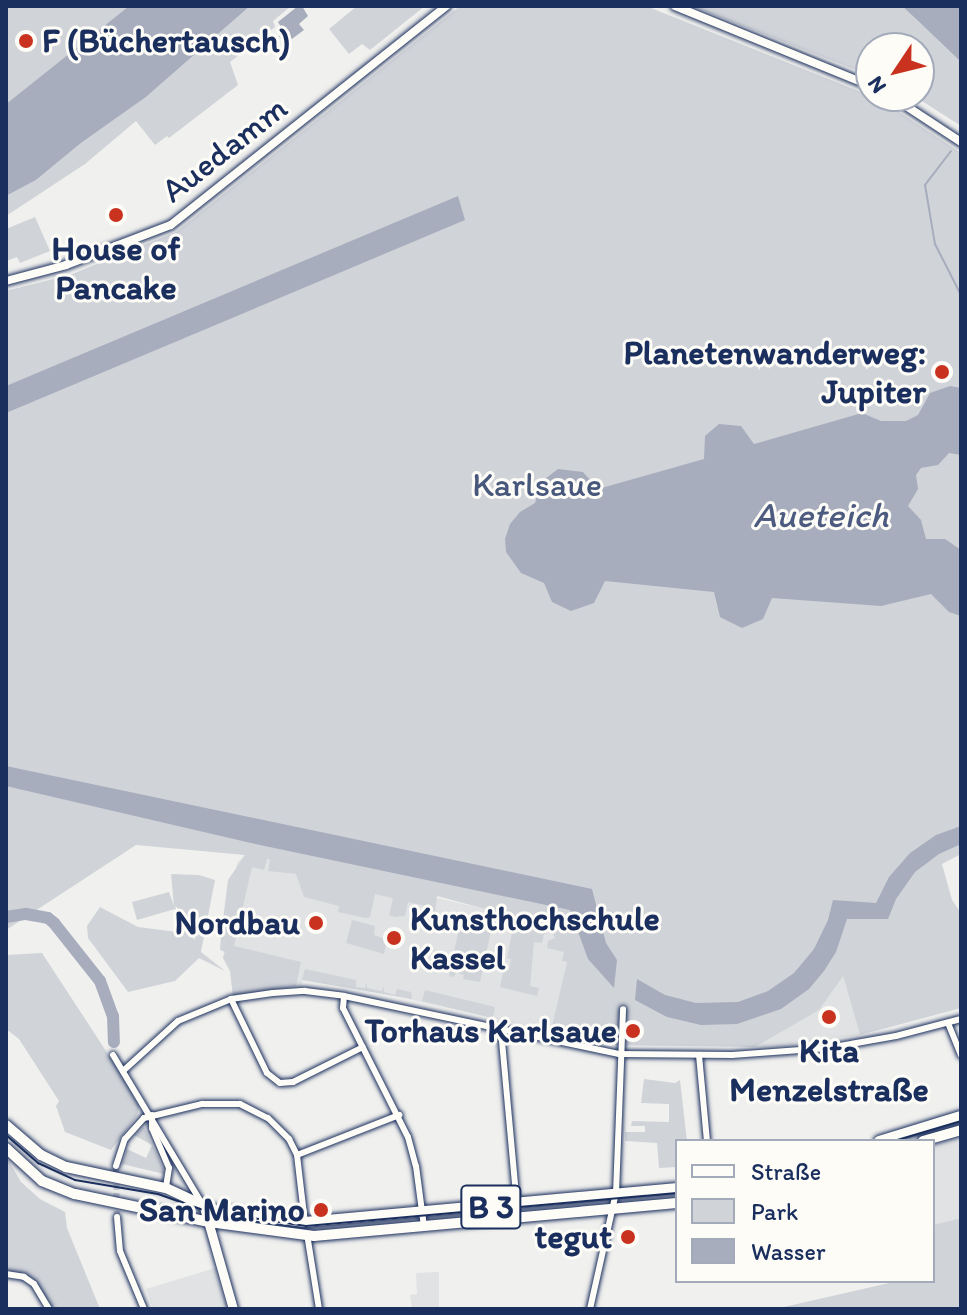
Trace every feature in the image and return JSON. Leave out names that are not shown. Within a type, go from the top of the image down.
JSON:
[{"type":"main road","points":[[886,1139],[961,1116]]},
{"type":"main road","name":"B 3","points":[[6,1125],[41,1155],[66,1167],[166,1188],[204,1207],[305,1222],[675,1188]]},
{"type":"main road","points":[[930,1139],[961,1130]]},
{"type":"main road","name":"B 3","points":[[6,1148],[42,1181],[67,1192],[209,1222],[307,1235],[675,1203]]},
{"type":"main road","points":[[204,1207],[233,1309]]},
{"type":"main road","points":[[217,1248],[221,1234],[232,1225]]},
{"type":"street","name":"Auedamm","points":[[6,281],[66,265],[171,225],[446,6]]},
{"type":"street","points":[[675,6],[855,79]]},
{"type":"street","points":[[915,112],[961,142]]},
{"type":"street","points":[[123,1071],[178,1021],[231,999],[305,991],[344,996],[619,1054],[699,1055],[828,1048],[961,1019]]},
{"type":"street","points":[[344,996],[343,1008],[399,1115],[416,1166],[424,1227]]},
{"type":"street","points":[[231,999],[267,1073],[280,1083],[293,1082],[363,1047]]},
{"type":"street","points":[[590,1309],[616,1193],[623,1009]]},
{"type":"street","points":[[948,1023],[961,1056]]},
{"type":"street","points":[[501,1030],[517,1205]]},
{"type":"street","points":[[113,1055],[152,1115],[204,1207]]},
{"type":"street","points":[[699,1055],[707,1139]]},
{"type":"street","points":[[116,1166],[118,1153],[130,1131],[152,1115],[202,1104],[240,1104],[268,1118],[289,1139],[297,1155],[319,1309]]},
{"type":"street","points":[[152,1115],[152,1128],[169,1168],[166,1188]]},
{"type":"street","points":[[297,1155],[399,1115]]},
{"type":"street","points":[[117,1217],[120,1251],[144,1309]]},
{"type":"street","points":[[9,1274],[34,1284],[49,1309]]},
{"type":"shaded area","name":"Kunsthochschule Kassel","points":[[245,855],[557,925],[611,1008],[610,1045],[365,989],[303,980],[301,986],[233,996],[230,971],[223,958],[237,863]]},
{"type":"shaded area","name":"Kita Menzelstraße","points":[[842,973],[860,1035],[785,1046],[755,1047]]},
{"type":"shaded area","points":[[961,1137],[961,1218],[935,1224],[935,1144]]},
{"type":"shaded area","points":[[215,1268],[227,1309],[153,1309],[146,1289]]},
{"type":"shaded area","points":[[439,1272],[439,1309],[412,1309],[410,1295],[417,1294],[416,1273]]},
{"type":"green space","points":[[6,6],[129,6],[6,104]]},
{"type":"green space","points":[[250,6],[291,6],[273,21],[275,27],[230,62],[238,85],[169,138],[167,136],[155,145],[136,121],[85,164],[6,216],[6,196],[36,180],[81,143],[146,97]]},
{"type":"green space","points":[[357,6],[425,6],[370,50],[362,44],[349,54],[329,29]]},
{"type":"green space","name":"Karlsaue","points":[[460,6],[646,6],[855,90],[855,112],[899,112],[961,153],[961,854],[942,864],[952,900],[961,913],[961,1008],[860,1035],[843,976],[819,1010],[755,1047],[610,1045],[551,1031],[567,962],[562,961],[564,952],[547,948],[548,941],[555,938],[552,931],[544,934],[542,943],[534,942],[530,986],[539,988],[537,996],[500,987],[504,969],[509,970],[511,959],[507,958],[515,917],[437,896],[435,913],[430,911],[430,907],[408,902],[405,916],[395,917],[389,915],[393,898],[375,894],[370,917],[338,912],[339,906],[304,897],[296,874],[268,871],[270,860],[267,859],[264,870],[252,867],[234,946],[301,962],[296,986],[233,996],[230,971],[223,958],[225,952],[220,950],[221,936],[228,880],[245,855],[136,845],[6,930],[6,291],[70,275],[176,232]]},
{"type":"green space","points":[[692,6],[902,6],[929,32],[855,32],[855,70]]},
{"type":"green space","points":[[935,37],[961,62],[961,126],[935,109]]},
{"type":"green space","points":[[35,217],[50,251],[20,263],[17,257],[6,261],[6,229]]},
{"type":"green space","points":[[171,874],[199,875],[215,880],[201,952],[225,971],[199,958],[175,981],[128,992],[88,938],[87,926],[100,907],[138,927],[177,932],[175,909],[137,920],[132,902],[169,892],[174,906]]},
{"type":"green space","points":[[352,920],[375,926],[374,935],[387,940],[384,954],[346,943]]},
{"type":"green space","points":[[460,924],[491,931],[480,982],[463,979],[464,975],[458,973],[459,966],[454,977],[449,976]]},
{"type":"green space","points":[[42,953],[140,1103],[137,1116],[111,1150],[65,1132],[56,1106],[59,1101],[19,1039],[6,1029],[6,955]]},
{"type":"green space","points":[[305,969],[356,980],[356,987],[365,988],[367,982],[367,988],[382,991],[384,986],[384,992],[395,995],[397,989],[411,992],[412,999],[302,980]]},
{"type":"green space","points":[[425,990],[495,1007],[493,1018],[422,1001]]},
{"type":"green space","points":[[644,1079],[675,1083],[680,1080],[687,1139],[675,1139],[675,1167],[659,1168],[657,1143],[625,1141],[625,1132],[645,1132],[645,1126],[631,1126],[632,1121],[669,1122],[669,1104],[641,1103]]},
{"type":"green space","points":[[144,1127],[163,1168],[164,1174],[122,1164],[127,1149],[146,1158],[152,1145],[134,1135]]},
{"type":"green space","points":[[6,1156],[21,1182],[40,1199],[65,1212],[67,1228],[100,1309],[54,1309],[33,1278],[6,1271]]},
{"type":"green space","points":[[961,1218],[961,1309],[775,1309],[889,1283],[935,1283],[935,1224]]},
{"type":"water","points":[[129,6],[250,6],[146,97],[81,143],[36,180],[6,196],[6,104]]},
{"type":"water","points":[[302,6],[308,16],[299,24],[304,30],[285,44],[279,36],[284,32],[278,22]]},
{"type":"water","points":[[902,6],[961,6],[961,62],[935,37],[935,32],[930,32]]},
{"type":"water","points":[[458,196],[465,220],[6,413],[6,386]]},
{"type":"water","name":"Aueteich","points":[[950,386],[961,388],[961,455],[949,453],[938,465],[921,468],[916,475],[918,489],[908,506],[921,520],[926,539],[945,539],[961,550],[961,616],[949,612],[931,594],[881,606],[772,598],[763,619],[742,628],[720,617],[714,592],[605,581],[594,603],[571,611],[552,602],[544,583],[521,573],[506,552],[505,539],[510,524],[520,512],[535,503],[541,482],[558,469],[583,472],[598,489],[704,459],[705,436],[719,424],[741,426],[754,444],[862,413],[881,421],[906,421],[918,415],[930,393]]},
{"type":"water","points":[[6,766],[592,889],[606,943],[617,960],[614,988],[588,959],[570,910],[251,843],[6,786]]},
{"type":"water","points":[[961,826],[961,844],[939,854],[915,872],[896,899],[888,919],[847,919],[836,952],[824,971],[809,989],[781,1009],[737,1024],[701,1025],[667,1017],[635,1000],[637,979],[665,995],[696,1003],[738,1002],[768,991],[794,973],[814,949],[828,920],[833,900],[876,903],[889,877],[910,853],[936,835]]},
{"type":"waterway","points":[[951,151],[925,185],[935,244],[960,293]]},
{"type":"waterway","points":[[6,917],[26,914],[48,918],[54,923],[100,981],[113,1016],[114,1042]]},
{"type":"tunnel","points":[[116,1166],[117,1217]]},
{"type":"tram line","points":[[901,1139],[961,1121]]},
{"type":"tram line","points":[[6,1135],[38,1163],[75,1180],[158,1194],[206,1211],[306,1226],[675,1193]]},
{"type":"place","name":"F (Büchertausch)","points":[[26,41]]},
{"type":"place","name":"House of Pancake","points":[[116,215]]},
{"type":"place","name":"Planetenwanderweg: Jupiter","points":[[942,372]]},
{"type":"place","name":"Nordbau","points":[[316,923]]},
{"type":"place","name":"Kunsthochschule Kassel","points":[[394,938]]},
{"type":"place","name":"Kita Menzelstraße","points":[[829,1017]]},
{"type":"place","name":"Torhaus Karlsaue","points":[[633,1031]]},
{"type":"place","name":"San Marino","points":[[321,1210]]},
{"type":"place","name":"tegut","points":[[628,1237]]}]
